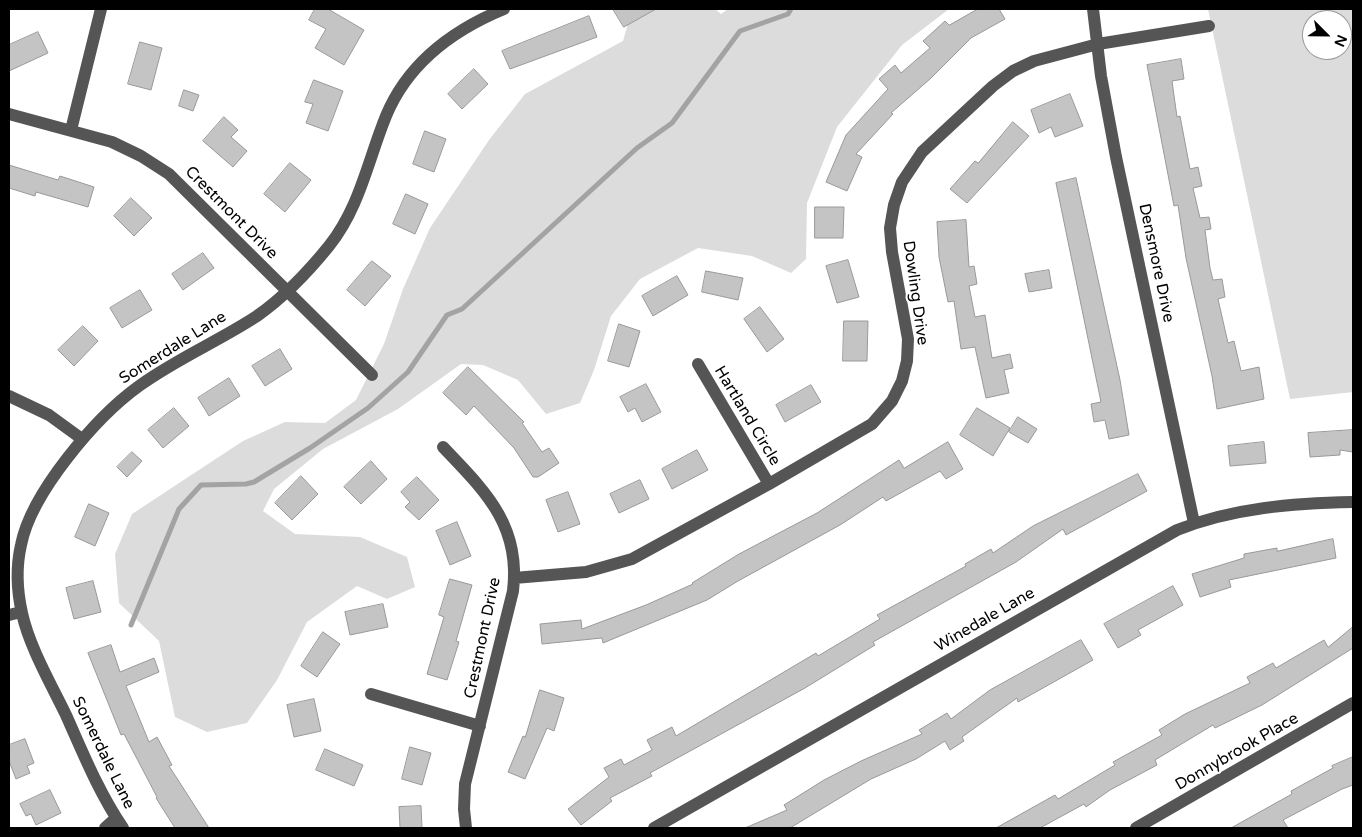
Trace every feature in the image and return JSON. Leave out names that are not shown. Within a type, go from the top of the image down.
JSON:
[{"type":"street","points":[[71,130],[101,9]]},
{"type":"street","name":"Somerdale Lane","points":[[119,823],[15,614],[21,543],[27,524],[64,462],[82,439],[107,413],[140,385],[255,317],[287,292],[330,245],[341,228],[362,188],[392,104],[417,66],[450,36],[476,20],[504,9]]},
{"type":"street","name":"Densmore Drive","points":[[1093,9],[1101,76],[1116,156],[1194,523]]},
{"type":"street","name":"Dowling Drive","points":[[514,578],[586,572],[632,559],[769,484],[872,424],[892,400],[902,381],[907,361],[908,339],[892,252],[890,228],[894,205],[902,182],[914,162],[993,86],[1013,71],[1034,61],[1098,44],[1209,26]]},
{"type":"street","name":"Crestmont Drive","points":[[9,114],[112,142],[142,156],[169,174],[372,375]]},
{"type":"street","name":"Hartland Circle","points":[[698,364],[769,484]]},
{"type":"street","points":[[9,396],[48,415],[82,439]]},
{"type":"street","name":"Crestmont Drive","points":[[443,447],[482,488],[500,515],[512,544],[514,578],[466,784],[464,809],[466,828]]},
{"type":"street","name":"Winedale Lane","points":[[654,828],[1149,544],[1194,523],[1219,516],[1268,508],[1353,502]]},
{"type":"street","points":[[371,694],[480,726]]},
{"type":"street","name":"Donnybrook Place","points":[[1136,828],[1353,703]]},
{"type":"street","points":[[104,828],[119,823]]},
{"type":"shaded area","points":[[632,9],[715,9],[721,14],[728,9],[949,9],[902,45],[837,127],[807,203],[806,259],[791,273],[752,256],[698,248],[640,279],[611,316],[594,370],[580,403],[546,414],[518,380],[483,365],[461,364],[398,409],[323,449],[274,489],[263,511],[295,534],[360,537],[407,557],[415,587],[387,599],[357,586],[307,622],[277,680],[247,723],[207,732],[175,717],[159,641],[119,603],[115,554],[132,514],[243,441],[285,422],[325,423],[356,400],[384,344],[403,289],[430,228],[489,140],[525,94],[623,41]]},
{"type":"shaded area","points":[[1208,9],[1353,9],[1353,392],[1290,399]]},
{"type":"building","points":[[315,9],[328,9],[364,30],[344,65],[315,48],[326,29],[309,20]]},
{"type":"building","points":[[613,9],[656,9],[624,27]]},
{"type":"building","points":[[978,9],[999,9],[1005,19],[971,38],[930,79],[891,113],[893,114],[856,154],[862,157],[847,191],[826,182],[846,135],[888,89],[879,79],[895,65],[901,73],[930,48],[923,41],[945,21],[949,25]]},
{"type":"building","points":[[589,16],[597,37],[510,69],[502,51]]},
{"type":"building","points":[[38,32],[48,53],[9,71],[9,45]]},
{"type":"building","points":[[140,42],[162,48],[151,90],[128,84]]},
{"type":"building","points":[[1181,59],[1184,79],[1172,81],[1177,117],[1180,116],[1190,169],[1198,167],[1202,186],[1193,188],[1200,218],[1209,217],[1211,229],[1205,230],[1210,268],[1213,280],[1222,279],[1225,297],[1218,299],[1228,343],[1234,341],[1241,371],[1259,367],[1264,399],[1217,409],[1212,376],[1186,258],[1178,205],[1174,206],[1147,65]]},
{"type":"building","points":[[474,69],[488,84],[462,109],[448,94]]},
{"type":"building","points":[[314,80],[343,91],[328,131],[306,123],[313,104],[305,102]]},
{"type":"building","points":[[184,90],[199,95],[193,111],[179,106]]},
{"type":"building","points":[[1070,94],[1083,126],[1055,137],[1051,127],[1039,133],[1031,110]]},
{"type":"building","points":[[224,117],[238,130],[231,137],[247,151],[233,167],[203,141]]},
{"type":"building","points":[[1013,122],[1029,136],[967,203],[950,189],[975,161],[978,163]]},
{"type":"building","points":[[425,131],[446,139],[434,172],[413,164]]},
{"type":"building","points":[[290,163],[311,180],[285,212],[264,194]]},
{"type":"building","points":[[9,165],[58,180],[60,176],[94,187],[88,207],[36,192],[35,196],[9,188]]},
{"type":"building","points":[[1076,178],[1120,380],[1129,435],[1109,439],[1105,420],[1094,422],[1091,404],[1101,402],[1056,183]]},
{"type":"building","points":[[406,194],[428,204],[415,234],[393,224]]},
{"type":"building","points":[[131,198],[152,218],[134,236],[114,216]]},
{"type":"building","points":[[815,207],[844,207],[843,238],[815,238]]},
{"type":"building","points":[[966,220],[969,267],[974,266],[977,284],[969,286],[975,317],[985,315],[992,358],[1010,354],[1013,368],[1004,370],[1009,393],[986,398],[975,347],[961,349],[954,301],[948,302],[939,257],[937,222]]},
{"type":"building","points":[[203,253],[214,268],[183,290],[172,274]]},
{"type":"building","points":[[848,260],[859,297],[837,303],[826,266]]},
{"type":"building","points":[[372,261],[391,276],[365,306],[347,290]]},
{"type":"building","points":[[1049,270],[1052,288],[1029,292],[1025,274]]},
{"type":"building","points":[[706,271],[743,278],[738,300],[702,292]]},
{"type":"building","points":[[677,276],[688,295],[653,316],[642,296]]},
{"type":"building","points":[[140,290],[152,310],[122,328],[110,308]]},
{"type":"building","points":[[760,307],[784,339],[767,352],[744,319]]},
{"type":"building","points":[[844,321],[868,321],[867,361],[843,361]]},
{"type":"building","points":[[619,324],[640,331],[629,367],[608,361]]},
{"type":"building","points":[[83,326],[98,341],[74,366],[58,350]]},
{"type":"building","points":[[280,349],[292,369],[265,386],[252,366]]},
{"type":"building","points":[[468,367],[524,422],[522,423],[542,452],[549,448],[559,463],[538,477],[533,477],[514,448],[474,406],[466,415],[443,393]]},
{"type":"building","points":[[229,378],[240,396],[209,416],[198,398]]},
{"type":"building","points":[[646,384],[661,412],[642,422],[635,408],[628,412],[620,397]]},
{"type":"building","points":[[811,385],[821,402],[785,422],[776,405]]},
{"type":"building","points":[[174,408],[189,426],[163,448],[148,430]]},
{"type":"building","points":[[977,408],[1010,428],[993,456],[960,435]]},
{"type":"building","points":[[1018,417],[1037,429],[1028,443],[1009,432]]},
{"type":"building","points":[[1353,430],[1353,452],[1340,450],[1340,455],[1310,457],[1308,433]]},
{"type":"building","points":[[948,442],[963,469],[946,479],[940,471],[886,501],[883,497],[840,525],[707,600],[603,643],[602,638],[542,644],[540,624],[581,620],[582,629],[646,605],[693,584],[739,554],[817,513],[899,460],[904,468]]},
{"type":"building","points":[[1264,442],[1266,463],[1230,466],[1228,446]]},
{"type":"building","points":[[697,450],[708,470],[672,489],[662,469]]},
{"type":"building","points":[[132,452],[142,461],[127,477],[117,467]]},
{"type":"building","points":[[371,461],[387,479],[361,504],[344,487]]},
{"type":"building","points":[[1138,474],[1147,491],[1066,535],[1063,529],[1016,562],[873,642],[875,645],[805,688],[650,773],[652,776],[610,798],[612,801],[581,825],[568,809],[609,777],[604,768],[621,759],[624,765],[652,750],[647,740],[672,727],[676,736],[816,653],[818,656],[880,619],[877,615],[966,566],[965,564],[991,549],[993,553],[1033,526]]},
{"type":"building","points":[[301,476],[318,494],[292,520],[275,503]]},
{"type":"building","points":[[417,477],[439,500],[419,520],[405,507],[410,502],[401,492]]},
{"type":"building","points":[[640,480],[649,499],[619,513],[610,494]]},
{"type":"building","points":[[568,492],[580,524],[558,532],[546,500]]},
{"type":"building","points":[[89,504],[109,513],[95,546],[75,537]]},
{"type":"building","points":[[457,522],[471,556],[450,565],[436,531]]},
{"type":"building","points":[[1333,539],[1336,558],[1229,580],[1231,587],[1200,597],[1192,574],[1244,558],[1244,554],[1277,548],[1277,551]]},
{"type":"building","points":[[450,579],[472,585],[456,641],[459,642],[447,680],[427,674],[444,617],[439,615]]},
{"type":"building","points":[[93,581],[101,612],[74,619],[66,588]]},
{"type":"building","points":[[1173,586],[1183,605],[1138,630],[1141,635],[1118,648],[1104,624]]},
{"type":"building","points":[[383,604],[388,627],[350,635],[345,612]]},
{"type":"building","points":[[1353,627],[1353,648],[1262,705],[1215,728],[1213,725],[1155,760],[1157,765],[1110,790],[1086,807],[1084,804],[1040,828],[996,828],[1055,795],[1058,799],[1115,765],[1113,762],[1162,735],[1159,730],[1185,714],[1250,683],[1247,677],[1273,663],[1276,668],[1324,640],[1328,647]]},
{"type":"building","points":[[323,632],[340,644],[317,677],[301,666]]},
{"type":"building","points":[[1081,640],[1093,660],[1018,702],[1017,698],[962,737],[964,741],[950,750],[945,741],[916,759],[871,779],[790,828],[745,828],[787,810],[784,805],[824,780],[922,734],[919,730],[947,713],[951,719],[990,690]]},
{"type":"building","points":[[111,645],[120,672],[154,658],[159,672],[126,686],[149,742],[157,737],[172,765],[169,766],[209,828],[175,828],[156,798],[124,734],[121,735],[88,653]]},
{"type":"building","points":[[540,690],[564,698],[554,731],[547,728],[525,779],[508,772],[523,736],[525,737]]},
{"type":"building","points":[[314,699],[321,731],[294,737],[287,705]]},
{"type":"building","points":[[25,739],[34,763],[27,766],[30,773],[16,779],[9,761],[9,745]]},
{"type":"building","points":[[410,747],[431,753],[422,785],[402,779]]},
{"type":"building","points":[[325,749],[363,765],[354,786],[316,770]]},
{"type":"building","points":[[1353,757],[1353,785],[1283,820],[1288,828],[1231,828],[1292,794],[1291,791],[1333,768],[1332,766]]},
{"type":"building","points":[[50,790],[61,813],[36,825],[31,814],[26,816],[20,804]]},
{"type":"building","points":[[421,806],[422,828],[400,828],[399,807]]},
{"type":"waterway","points":[[131,625],[179,509],[201,485],[246,484],[254,482],[310,448],[368,408],[408,372],[447,315],[462,309],[637,148],[672,123],[740,31],[788,14],[791,9]]}]
